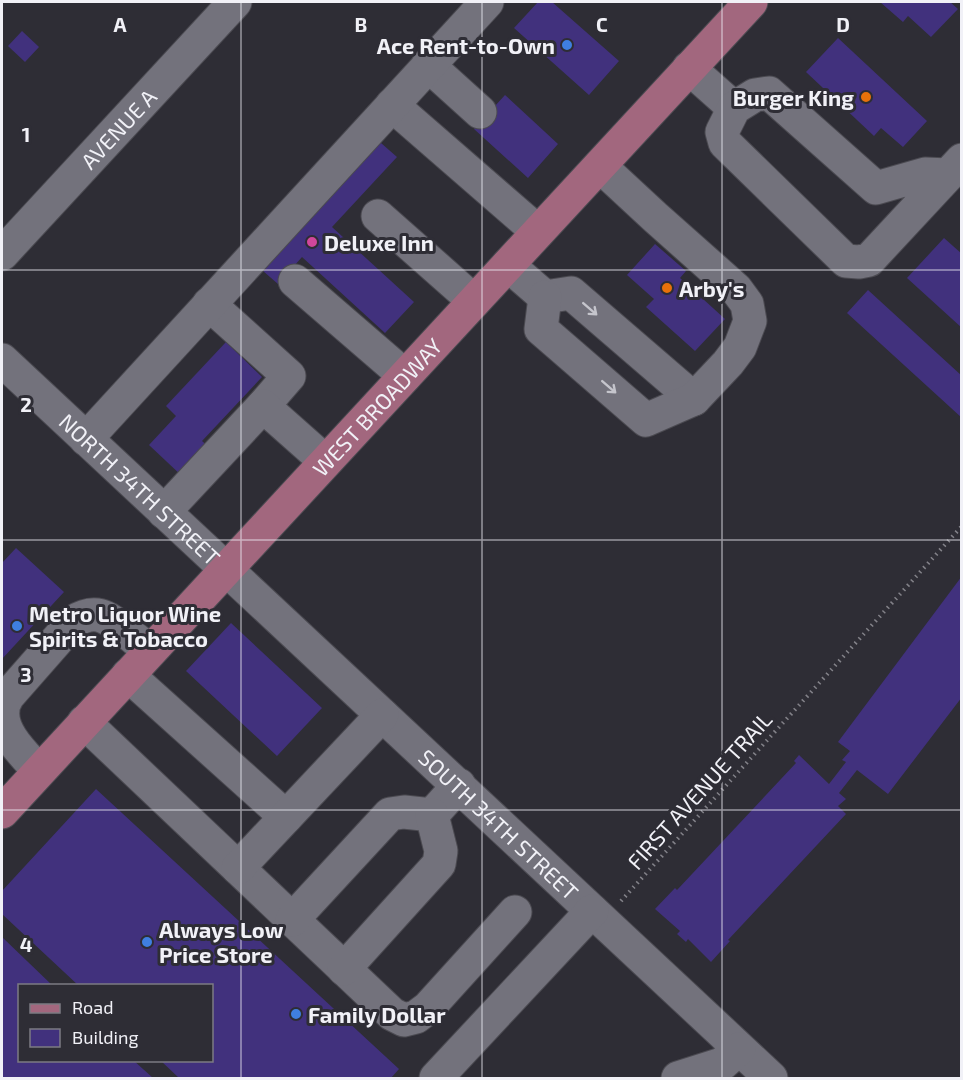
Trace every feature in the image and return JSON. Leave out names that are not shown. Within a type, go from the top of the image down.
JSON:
[{"type":"main road","name":"WEST BROADWAY","points":[[2,812],[751,2]]},
{"type":"street","name":"AVENUE A","points":[[2,254],[235,2]]},
{"type":"street","points":[[93,445],[216,311],[392,105],[487,2]]},
{"type":"street","points":[[428,65],[480,112]]},
{"type":"street","points":[[690,68],[734,108]]},
{"type":"street","points":[[769,93],[876,188],[955,168],[869,260],[846,261],[725,143],[722,132],[734,108],[755,95],[769,93]]},
{"type":"street","points":[[392,105],[537,231]]},
{"type":"street","points":[[545,297],[541,329],[646,420],[694,399],[740,347],[750,321],[747,304],[736,289],[600,166]]},
{"type":"street","points":[[378,216],[474,301]]},
{"type":"street","points":[[508,265],[545,297],[572,293],[694,399]]},
{"type":"street","points":[[296,281],[405,376]]},
{"type":"street","points":[[164,512],[290,376],[216,311]]},
{"type":"street","name":"NORTH 34TH STREET","points":[[2,360],[226,569]]},
{"type":"street","points":[[263,406],[325,462]]},
{"type":"street","name":"SOUTH 34TH STREET","points":[[226,569],[771,1078]]},
{"type":"street","points":[[39,771],[7,734],[2,721],[3,710],[8,696],[73,622],[82,616],[94,614],[107,617],[150,651]]},
{"type":"street","points":[[128,675],[286,817]]},
{"type":"street","points":[[238,868],[382,715]]},
{"type":"street","points":[[84,722],[392,1014],[404,1020],[416,1017],[428,1008],[515,912]]},
{"type":"street","points":[[432,815],[459,785]]},
{"type":"street","points":[[292,920],[390,814],[404,812],[432,815]]},
{"type":"street","points":[[344,969],[439,864],[441,852],[432,815]]},
{"type":"street","points":[[436,1078],[597,916]]},
{"type":"street","points":[[678,1078],[722,1064],[740,1049]]},
{"type":"path","name":"FIRST AVENUE TRAIL","points":[[597,916],[962,526]]},
{"type":"building","name":"Ace Rent-to-Own","points":[[538,2],[552,2],[619,61],[589,95],[514,28]]},
{"type":"building","points":[[880,2],[950,2],[958,9],[931,37],[908,16],[903,22]]},
{"type":"building","points":[[22,31],[39,47],[25,62],[8,46]]},
{"type":"building","name":"Burger King","points":[[838,38],[927,121],[903,147],[881,128],[874,136],[806,72]]},
{"type":"building","points":[[505,95],[558,144],[528,178],[474,129]]},
{"type":"building","name":"Deluxe Inn","points":[[373,136],[397,157],[332,227],[414,302],[385,333],[302,257],[278,284],[255,264]]},
{"type":"building","points":[[944,238],[962,254],[962,328],[907,278]]},
{"type":"building","name":"Arby's","points":[[655,244],[686,271],[680,278],[725,319],[695,351],[646,307],[654,299],[627,275]]},
{"type":"building","points":[[868,290],[962,376],[962,418],[847,313]]},
{"type":"building","points":[[226,342],[262,377],[202,441],[210,448],[183,477],[149,445],[176,416],[166,406]]},
{"type":"building","name":"Metro Liquor Wine Spirits & Tobacco","points":[[16,548],[64,592],[2,659],[2,563]]},
{"type":"building","points":[[962,576],[962,697],[888,794],[857,770],[839,793],[846,799],[838,806],[846,814],[728,940],[730,941],[711,962],[688,939],[686,942],[677,934],[680,931],[655,909],[675,888],[677,890],[796,763],[794,761],[799,755],[829,784],[846,762],[842,760],[850,751],[838,742]]},
{"type":"building","points":[[231,623],[322,708],[277,756],[186,671]]},
{"type":"building","name":"Always Low Price Store","points":[[96,789],[399,1069],[391,1078],[179,1078],[162,1062],[213,1062],[213,984],[77,984],[2,914],[2,891]]},
{"type":"building","points":[[2,937],[51,984],[18,984],[18,1062],[135,1062],[153,1078],[2,1078]]},
{"type":"place","name":"Ace Rent-to-Own","points":[[567,45]]},
{"type":"place","name":"Burger King","points":[[866,97]]},
{"type":"place","name":"Deluxe Inn","points":[[312,242]]},
{"type":"place","name":"Arby's","points":[[667,288]]},
{"type":"place","name":"Metro Liquor Wine Spirits & Tobacco","points":[[17,626]]},
{"type":"place","name":"Always Low Price Store","points":[[147,942]]},
{"type":"place","name":"Family Dollar","points":[[296,1014]]}]
